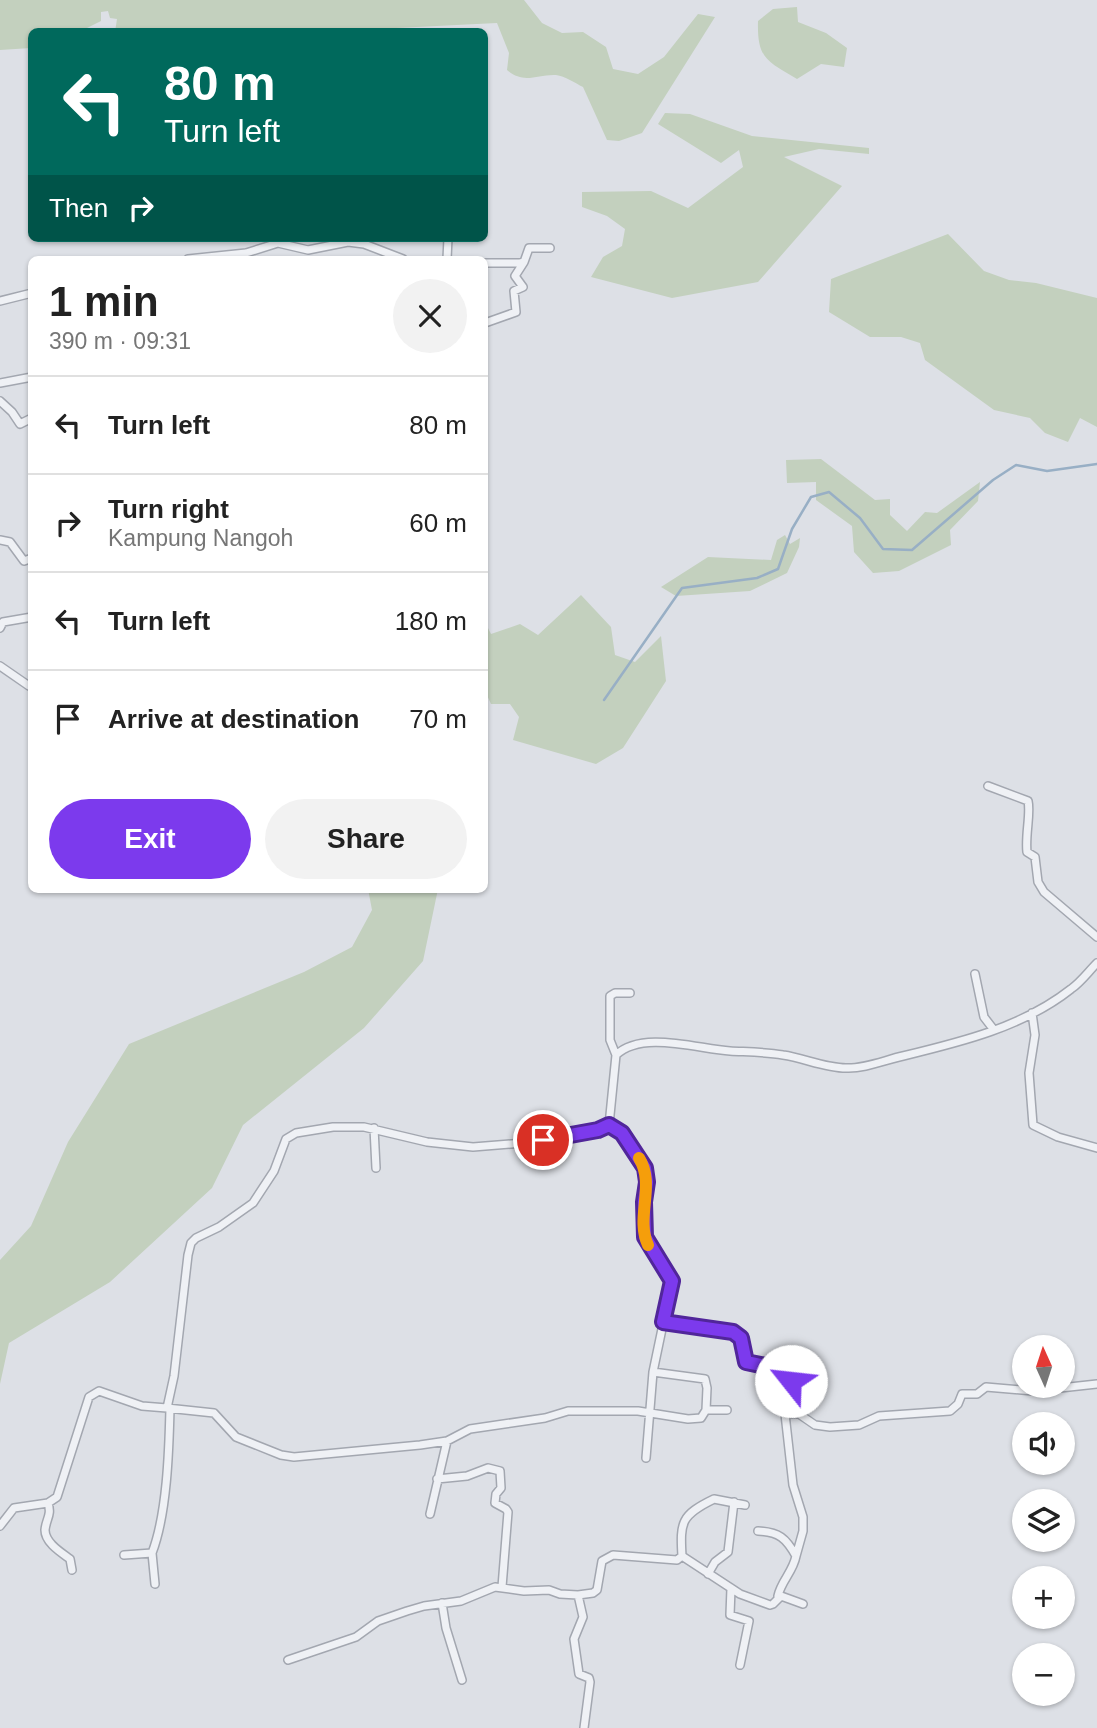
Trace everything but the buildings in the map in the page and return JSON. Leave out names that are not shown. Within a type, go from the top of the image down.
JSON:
[{"type":"street","points":[[217,256],[246,253],[278,243],[309,250],[348,242],[364,244],[395,256]]},
{"type":"street","points":[[488,322],[516,312],[514,291],[523,287],[516,275],[528,248],[550,248]]},
{"type":"street","points":[[488,263],[524,262]]},
{"type":"street","points":[[0,301],[28,294]]},
{"type":"street","points":[[0,383],[28,378]]},
{"type":"street","points":[[0,401],[20,424],[28,420]]},
{"type":"street","points":[[0,540],[10,542],[24,561],[28,560]]},
{"type":"street","points":[[1,624],[28,618]]},
{"type":"street","points":[[0,666],[28,685]]},
{"type":"street","points":[[988,786],[1028,801],[1030,807],[1026,830],[1027,852],[1035,857],[1039,884],[1048,897],[1097,937]]},
{"type":"street","points":[[616,1055],[623,1049],[640,1045],[681,1042],[729,1051],[785,1055],[848,1068],[949,1045],[994,1030],[1032,1013],[1068,992],[1097,963]]},
{"type":"street","points":[[975,974],[984,1017],[994,1030]]},
{"type":"street","points":[[609,1125],[616,1055],[610,1040],[610,996],[615,993],[630,993]]},
{"type":"street","points":[[1032,1013],[1035,1035],[1029,1073],[1033,1124],[1065,1139],[1097,1148]]},
{"type":"street","points":[[155,1584],[152,1553],[158,1538],[167,1471],[168,1408],[191,1243],[253,1203],[274,1171],[284,1144],[290,1136],[305,1130],[333,1127],[374,1128],[427,1142],[473,1147],[524,1143],[598,1130],[609,1125]]},
{"type":"street","points":[[609,1125],[622,1133],[643,1164],[647,1175],[644,1202],[645,1237],[672,1281],[653,1372],[646,1458]]},
{"type":"street","points":[[374,1128],[376,1168]]},
{"type":"street","points":[[663,1322],[733,1332],[741,1338],[746,1362],[785,1370],[791,1381],[785,1414],[793,1485],[803,1517],[803,1531],[792,1570],[780,1588],[775,1603],[769,1605],[740,1594],[682,1556]]},
{"type":"street","points":[[0,1526],[14,1508],[48,1503],[60,1493],[85,1410],[92,1393],[99,1391],[142,1406],[214,1413],[236,1437],[281,1455],[294,1457],[447,1441],[470,1429],[545,1418],[568,1411],[648,1413],[696,1419],[703,1416],[707,1388],[705,1380],[653,1372]]},
{"type":"street","points":[[785,1414],[800,1414],[815,1425],[823,1427],[845,1426],[866,1423],[878,1416],[950,1411],[958,1404],[962,1394],[977,1394],[986,1387],[1033,1391],[1097,1384]]},
{"type":"street","points":[[705,1410],[727,1410]]},
{"type":"street","points":[[430,1514],[447,1441]]},
{"type":"street","points":[[437,1479],[467,1476],[488,1468],[500,1471],[501,1488],[496,1494],[495,1503],[508,1513],[502,1587]]},
{"type":"street","points":[[682,1556],[680,1528],[691,1512],[714,1499],[745,1506]]},
{"type":"street","points":[[708,1574],[715,1562],[728,1552],[734,1502]]},
{"type":"street","points":[[48,1503],[51,1515],[45,1530],[47,1536],[59,1552],[70,1559],[72,1570]]},
{"type":"street","points":[[758,1531],[779,1534],[796,1556]]},
{"type":"street","points":[[124,1555],[152,1553]]},
{"type":"street","points":[[288,1660],[356,1637],[378,1621],[407,1611],[461,1601],[495,1587],[578,1595],[593,1593],[597,1590],[602,1561],[608,1556],[671,1561],[682,1556]]},
{"type":"street","points":[[731,1588],[730,1615],[748,1621],[740,1665]]},
{"type":"street","points":[[578,1595],[583,1618],[574,1639],[575,1651],[579,1674],[589,1678],[590,1682],[584,1728]]},
{"type":"street","points":[[778,1596],[803,1604]]},
{"type":"street","points":[[442,1603],[451,1649],[462,1681]]},
{"type":"green space","points":[[0,0],[524,0],[542,23],[562,33],[583,32],[606,47],[613,69],[638,74],[664,57],[698,14],[715,17],[642,133],[619,141],[607,140],[583,87],[559,76],[525,78],[507,70],[509,53],[497,23],[396,28],[116,28],[117,19],[110,18],[108,11],[101,12],[101,21],[87,28],[28,28],[28,48],[0,50]]},
{"type":"green space","points":[[797,7],[798,22],[826,33],[847,48],[844,67],[821,64],[797,79],[766,57],[759,44],[758,21],[773,9]]},
{"type":"green space","points":[[665,113],[690,114],[752,136],[869,148],[869,154],[819,149],[784,157],[842,186],[758,282],[672,298],[591,277],[603,257],[622,246],[625,229],[607,216],[582,207],[582,192],[651,191],[688,208],[743,167],[739,150],[721,163],[658,124]]},
{"type":"green space","points":[[948,234],[984,271],[1009,280],[1036,283],[1097,298],[1097,427],[1080,418],[1068,442],[1045,433],[1030,418],[994,410],[925,360],[920,343],[901,337],[870,337],[829,312],[831,279]]},
{"type":"green space","points":[[821,459],[875,500],[890,499],[890,515],[907,531],[925,512],[937,513],[980,482],[978,501],[950,530],[951,545],[899,571],[873,573],[854,552],[852,526],[816,500],[816,482],[787,483],[786,460]]},
{"type":"green space","points":[[785,535],[790,544],[800,538],[799,547],[787,573],[750,591],[676,596],[661,587],[708,557],[771,560],[777,540]]},
{"type":"green space","points":[[581,595],[611,627],[615,655],[635,662],[661,636],[666,681],[623,748],[596,764],[513,740],[519,717],[510,704],[491,704],[488,697],[488,628],[491,634],[520,624],[538,635]]},
{"type":"green space","points":[[369,893],[437,893],[423,961],[364,1028],[243,1125],[212,1188],[110,1282],[9,1343],[0,1384],[0,1260],[31,1226],[68,1142],[129,1044],[304,972],[352,947],[372,910]]},
{"type":"waterway","points":[[604,700],[682,588],[757,578],[778,569],[792,529],[811,497],[829,492],[860,518],[883,549],[912,550],[993,480],[1016,465],[1047,471],[1097,464]]},
{"type":"slow traffic","points":[[639,1158],[647,1175],[643,1228],[648,1245]]},
{"type":"route","points":[[543,1140],[598,1130],[609,1125],[618,1129],[645,1168],[645,1237],[672,1281],[663,1322],[733,1332],[741,1338],[743,1358],[746,1362],[785,1370],[791,1381]]}]
